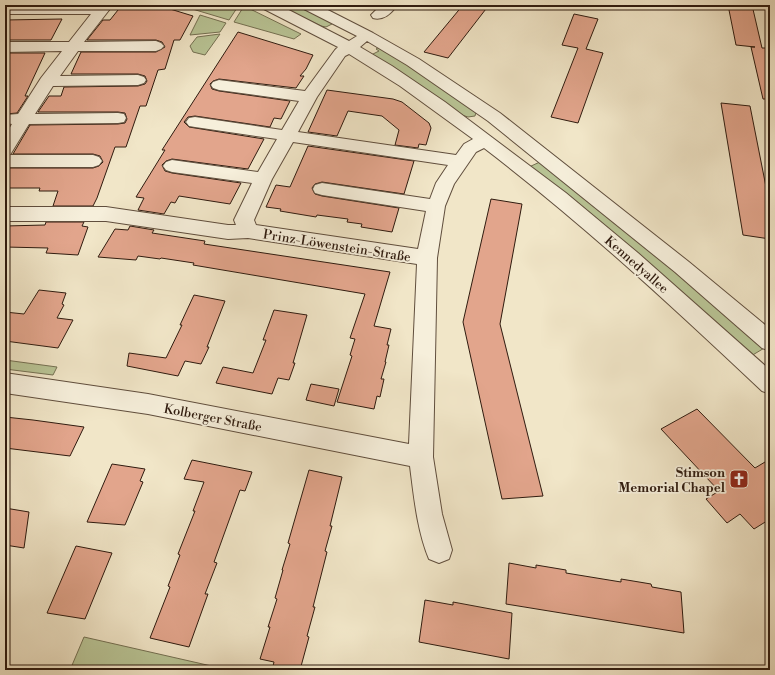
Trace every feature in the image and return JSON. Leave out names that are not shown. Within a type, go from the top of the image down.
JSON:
[{"type":"street","name":"Kennedyallee","points":[[267,5],[349,47],[425,95],[485,140],[580,215],[641,267],[770,384]]},
{"type":"street","name":"Kennedyallee","points":[[307,5],[348,25],[413,62],[523,138],[682,267],[770,342]]},
{"type":"street","points":[[378,15],[390,5]]},
{"type":"street","points":[[5,10],[104,7]]},
{"type":"street","points":[[5,151],[22,119],[71,46],[104,7]]},
{"type":"street","points":[[329,36],[348,25]]},
{"type":"street","points":[[349,47],[368,36]]},
{"type":"street","points":[[5,47],[156,46]]},
{"type":"street","name":"Prinz-Löwenstein-Straße","points":[[248,231],[244,220],[263,179],[286,137],[309,97],[340,53],[349,47]]},
{"type":"street","points":[[47,81],[138,80]]},
{"type":"street","points":[[219,85],[309,97]]},
{"type":"street","points":[[485,140],[494,117]]},
{"type":"street","points":[[5,119],[118,118]]},
{"type":"street","points":[[195,122],[286,137],[459,161]]},
{"type":"street","points":[[439,550],[429,514],[420,456],[427,258],[436,206],[445,183],[459,161],[470,148],[485,140],[523,138]]},
{"type":"street","points":[[5,161],[93,161]]},
{"type":"street","points":[[172,166],[263,179]]},
{"type":"street","points":[[322,189],[436,206]]},
{"type":"street","name":"Prinz-Löwenstein-Straße","points":[[5,214],[106,214],[228,232],[248,231],[427,258]]},
{"type":"street","name":"Kolberger Straße","points":[[5,383],[148,404],[420,456]]},
{"type":"green space","points":[[179,5],[239,5],[229,20]]},
{"type":"green space","points":[[278,5],[299,5],[331,21],[332,24],[326,27],[321,26]]},
{"type":"green space","points":[[244,6],[301,34],[294,39],[234,22]]},
{"type":"green space","points":[[200,15],[226,23],[220,32],[190,35]]},
{"type":"green space","points":[[220,34],[205,55],[193,52],[190,46],[197,37]]},
{"type":"green space","points":[[379,47],[476,112],[475,116],[468,117],[462,115],[371,55],[379,51],[376,49]]},
{"type":"green space","points":[[542,161],[766,347],[751,356],[529,167]]},
{"type":"green space","points":[[5,360],[57,367],[53,375],[5,369]]},
{"type":"green space","points":[[84,637],[229,670],[70,670]]},
{"type":"building","points":[[122,5],[157,5],[193,16],[180,40],[174,40],[165,69],[158,70],[146,106],[140,106],[126,147],[115,147],[93,206],[53,206],[58,191],[39,191],[40,188],[5,188],[5,168],[93,168],[99,166],[103,162],[100,156],[93,154],[13,154],[30,125],[125,123],[127,119],[125,113],[118,112],[38,112],[49,96],[61,96],[64,87],[138,86],[145,84],[147,81],[145,76],[138,74],[71,74],[81,52],[156,52],[165,47],[162,42],[156,40],[87,40],[103,20],[110,20]]},
{"type":"building","points":[[463,5],[489,5],[448,58],[424,52]]},
{"type":"building","points":[[728,5],[752,5],[762,48],[770,48],[770,99],[763,99],[751,47],[755,47],[736,45]]},
{"type":"building","points":[[574,14],[598,19],[586,49],[603,53],[578,123],[551,117],[578,48],[562,45]]},
{"type":"building","points":[[62,19],[51,40],[5,40],[5,20]]},
{"type":"building","points":[[238,32],[313,55],[306,69],[300,76],[304,76],[296,88],[219,79],[210,84],[212,89],[219,91],[290,101],[281,119],[274,118],[270,127],[195,116],[188,117],[184,122],[189,127],[264,139],[248,169],[172,159],[166,161],[162,165],[165,171],[172,173],[241,183],[230,204],[179,196],[175,203],[171,202],[164,214],[138,210],[144,198],[136,197],[165,150],[162,150]]},
{"type":"building","points":[[5,53],[45,53],[25,96],[28,96],[17,113],[5,114]]},
{"type":"building","points":[[327,90],[393,99],[402,102],[429,123],[431,128],[426,145],[419,144],[418,148],[395,145],[399,130],[382,116],[348,111],[337,136],[308,132]]},
{"type":"building","points":[[721,103],[750,106],[770,207],[770,239],[743,235]]},
{"type":"building","points":[[308,146],[414,161],[404,194],[322,182],[315,184],[312,188],[315,194],[322,196],[399,208],[392,232],[361,227],[362,224],[347,222],[348,219],[317,215],[316,217],[266,207],[276,185],[290,187]]},
{"type":"building","points":[[491,199],[522,204],[500,324],[543,496],[502,499],[463,322]]},
{"type":"building","points":[[46,222],[84,222],[82,226],[88,227],[78,255],[46,253],[48,248],[5,247],[5,226],[45,225]]},
{"type":"building","points":[[130,226],[154,230],[152,233],[205,241],[204,244],[390,272],[374,326],[391,329],[387,345],[389,345],[386,362],[381,379],[384,379],[380,397],[377,396],[374,409],[337,402],[352,356],[350,355],[355,339],[350,338],[365,294],[193,265],[194,263],[161,258],[138,256],[136,260],[98,257],[115,229],[128,230]]},
{"type":"building","points":[[39,290],[66,293],[62,304],[64,305],[57,318],[73,320],[58,348],[5,341],[5,312],[24,314]]},
{"type":"building","points":[[194,295],[225,301],[207,347],[209,347],[201,364],[185,361],[178,376],[127,366],[129,353],[166,358],[182,325],[180,325]]},
{"type":"building","points":[[274,310],[307,315],[293,363],[295,363],[289,380],[278,378],[272,394],[216,383],[223,367],[253,373],[266,340],[263,340]]},
{"type":"building","points":[[311,384],[339,389],[334,406],[306,400]]},
{"type":"building","name":"Stimson Memorial Chapel","points":[[697,409],[755,468],[770,459],[770,519],[754,529],[740,514],[727,523],[706,499],[719,491],[661,429]]},
{"type":"building","points":[[5,417],[84,427],[70,456],[5,448]]},
{"type":"building","points":[[192,460],[252,472],[245,491],[240,490],[214,562],[217,563],[205,594],[208,594],[189,647],[150,638],[170,587],[168,586],[180,555],[178,554],[195,511],[193,511],[204,482],[184,479]]},
{"type":"building","points":[[112,464],[145,469],[140,481],[143,482],[125,525],[87,522]]},
{"type":"building","points":[[309,470],[342,477],[330,526],[332,526],[325,551],[327,552],[313,607],[315,607],[307,636],[309,637],[300,670],[272,670],[274,662],[260,659],[277,599],[275,598],[290,544],[288,543]]},
{"type":"building","points":[[5,508],[29,512],[24,548],[5,545]]},
{"type":"building","points":[[76,546],[112,553],[85,619],[47,613]]},
{"type":"building","points":[[509,563],[536,568],[536,565],[566,570],[566,573],[621,582],[621,579],[651,584],[652,587],[681,592],[684,633],[506,604]]},
{"type":"building","points":[[425,600],[453,605],[453,602],[512,613],[509,659],[419,642]]},
{"type":"place","name":"Stimson Memorial Chapel","points":[[739,479]]}]
